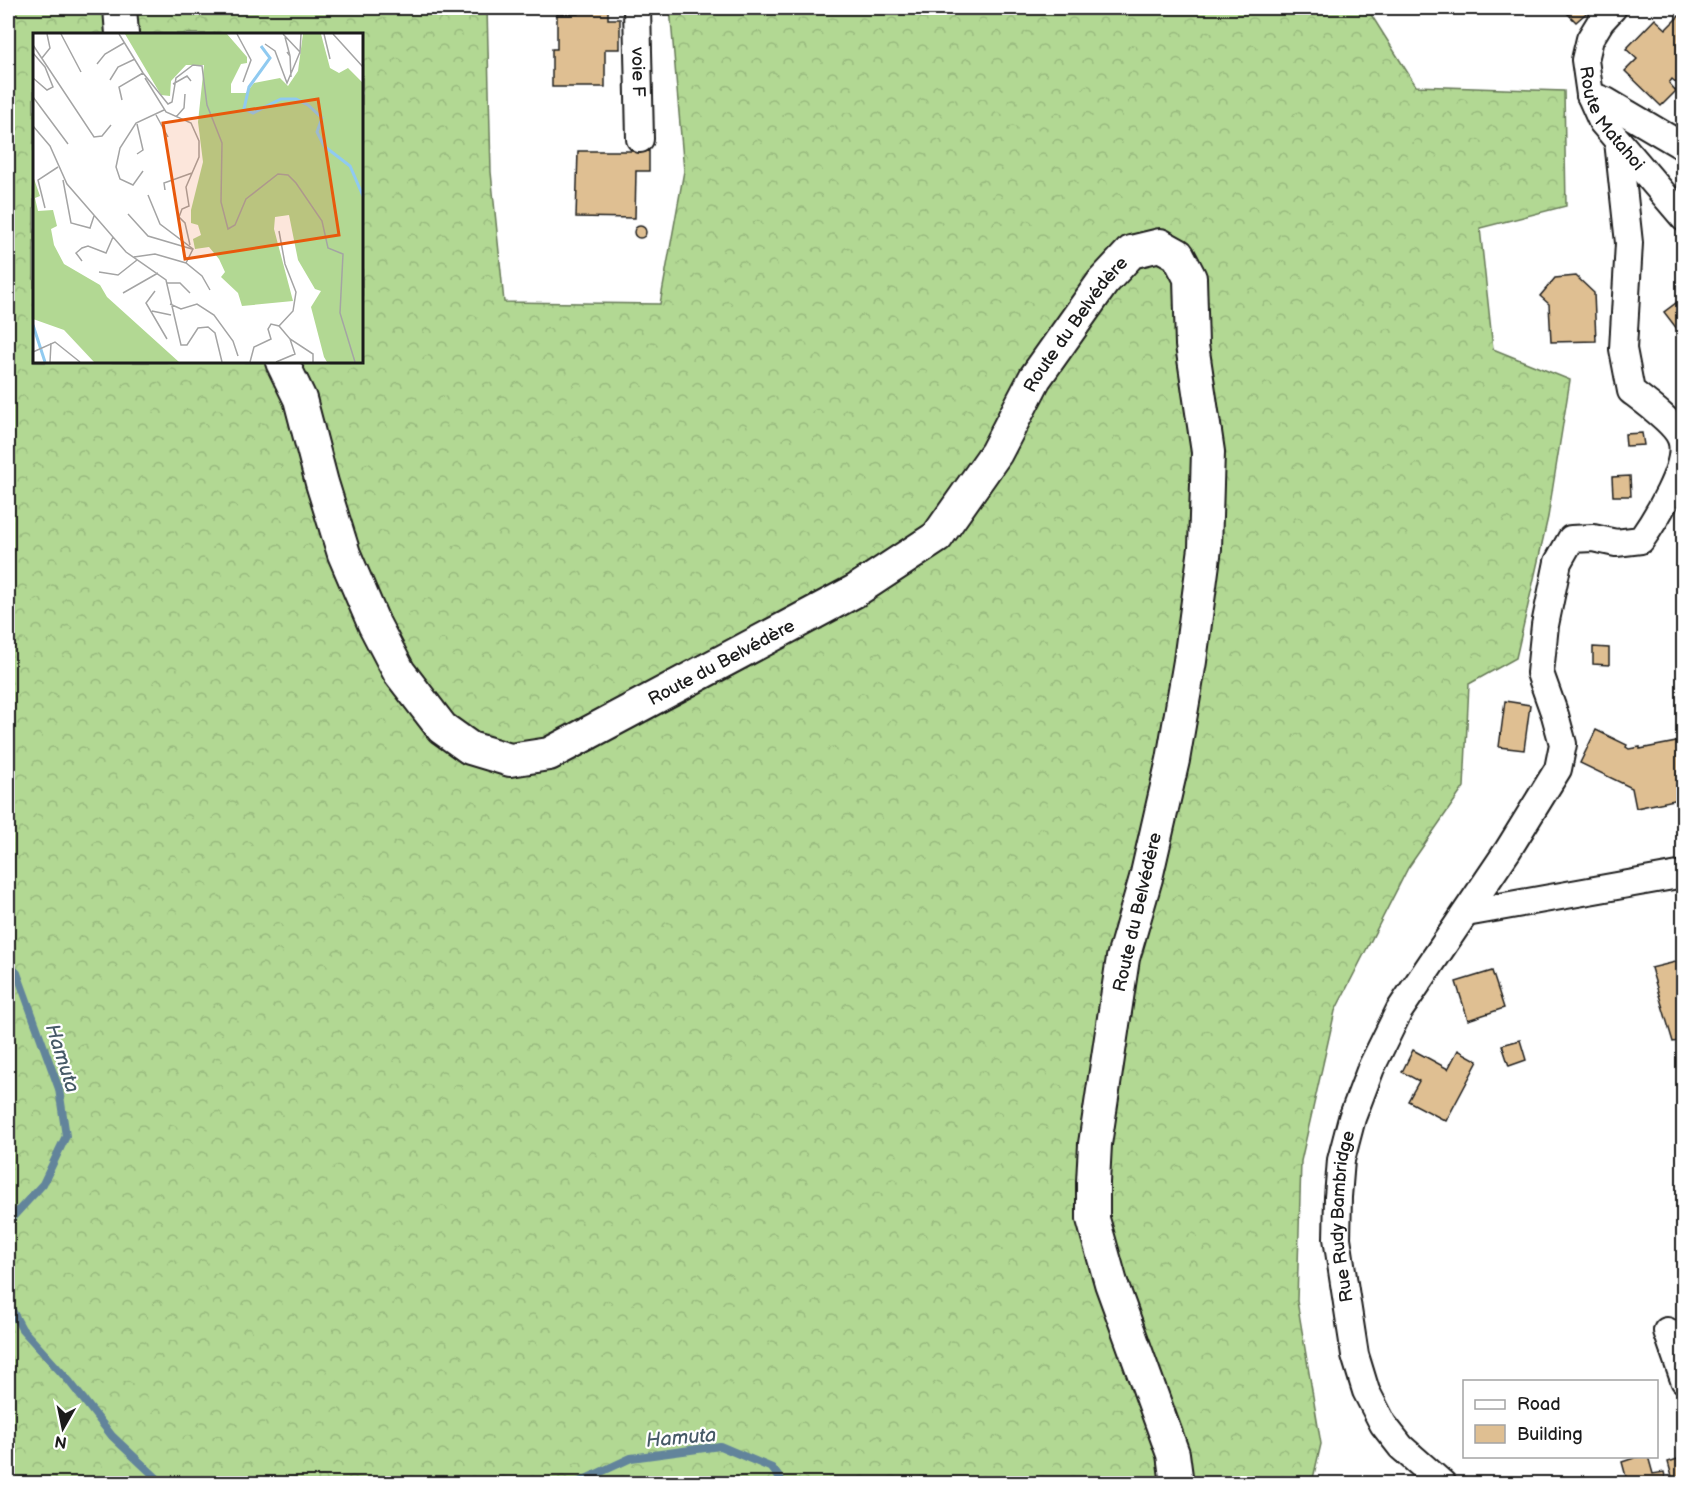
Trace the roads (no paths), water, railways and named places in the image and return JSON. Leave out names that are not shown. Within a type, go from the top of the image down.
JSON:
[{"type":"street","points":[[120,8],[122,33]]},
{"type":"street","name":"voie F","points":[[638,8],[640,139]]},
{"type":"street","name":"Route Matahoi","points":[[1613,8],[1601,21],[1590,39],[1585,60],[1590,95],[1602,122],[1683,218]]},
{"type":"street","points":[[1590,95],[1606,101],[1683,147]]},
{"type":"street","name":"Rue Rudy Bambridge","points":[[1443,1484],[1401,1447],[1383,1424],[1366,1390],[1355,1355],[1337,1238],[1341,1160],[1352,1118],[1380,1049],[1399,1011],[1508,850],[1558,769],[1563,744],[1556,715],[1540,673],[1545,625],[1558,562],[1571,539],[1593,538],[1616,543],[1641,540],[1657,517],[1682,465],[1681,439],[1662,415],[1631,391],[1629,381],[1623,349],[1629,243],[1618,141]]},
{"type":"street","name":"Route du Belvédère","points":[[282,363],[300,399],[344,554],[374,624],[399,672],[442,728],[470,748],[510,760],[549,754],[855,591],[937,537],[996,453],[1035,378],[1102,282],[1131,252],[1160,245],[1178,255],[1190,278],[1192,345],[1208,452],[1205,548],[1190,661],[1173,760],[1146,878],[1123,958],[1095,1144],[1093,1182],[1093,1219],[1105,1262],[1173,1454],[1177,1484]]},
{"type":"street","points":[[1466,913],[1683,874]]},
{"type":"street","points":[[1667,1330],[1683,1380]]},
{"type":"waterway","name":"Hamuta","points":[[8,964],[17,973],[59,1089],[66,1136],[43,1184],[8,1222]]},
{"type":"waterway","name":"Hamuta","points":[[8,1303],[22,1329],[69,1381],[112,1436],[163,1484]]},
{"type":"waterway","name":"Hamuta","points":[[575,1484],[631,1458],[720,1446],[772,1468],[784,1484]]}]
